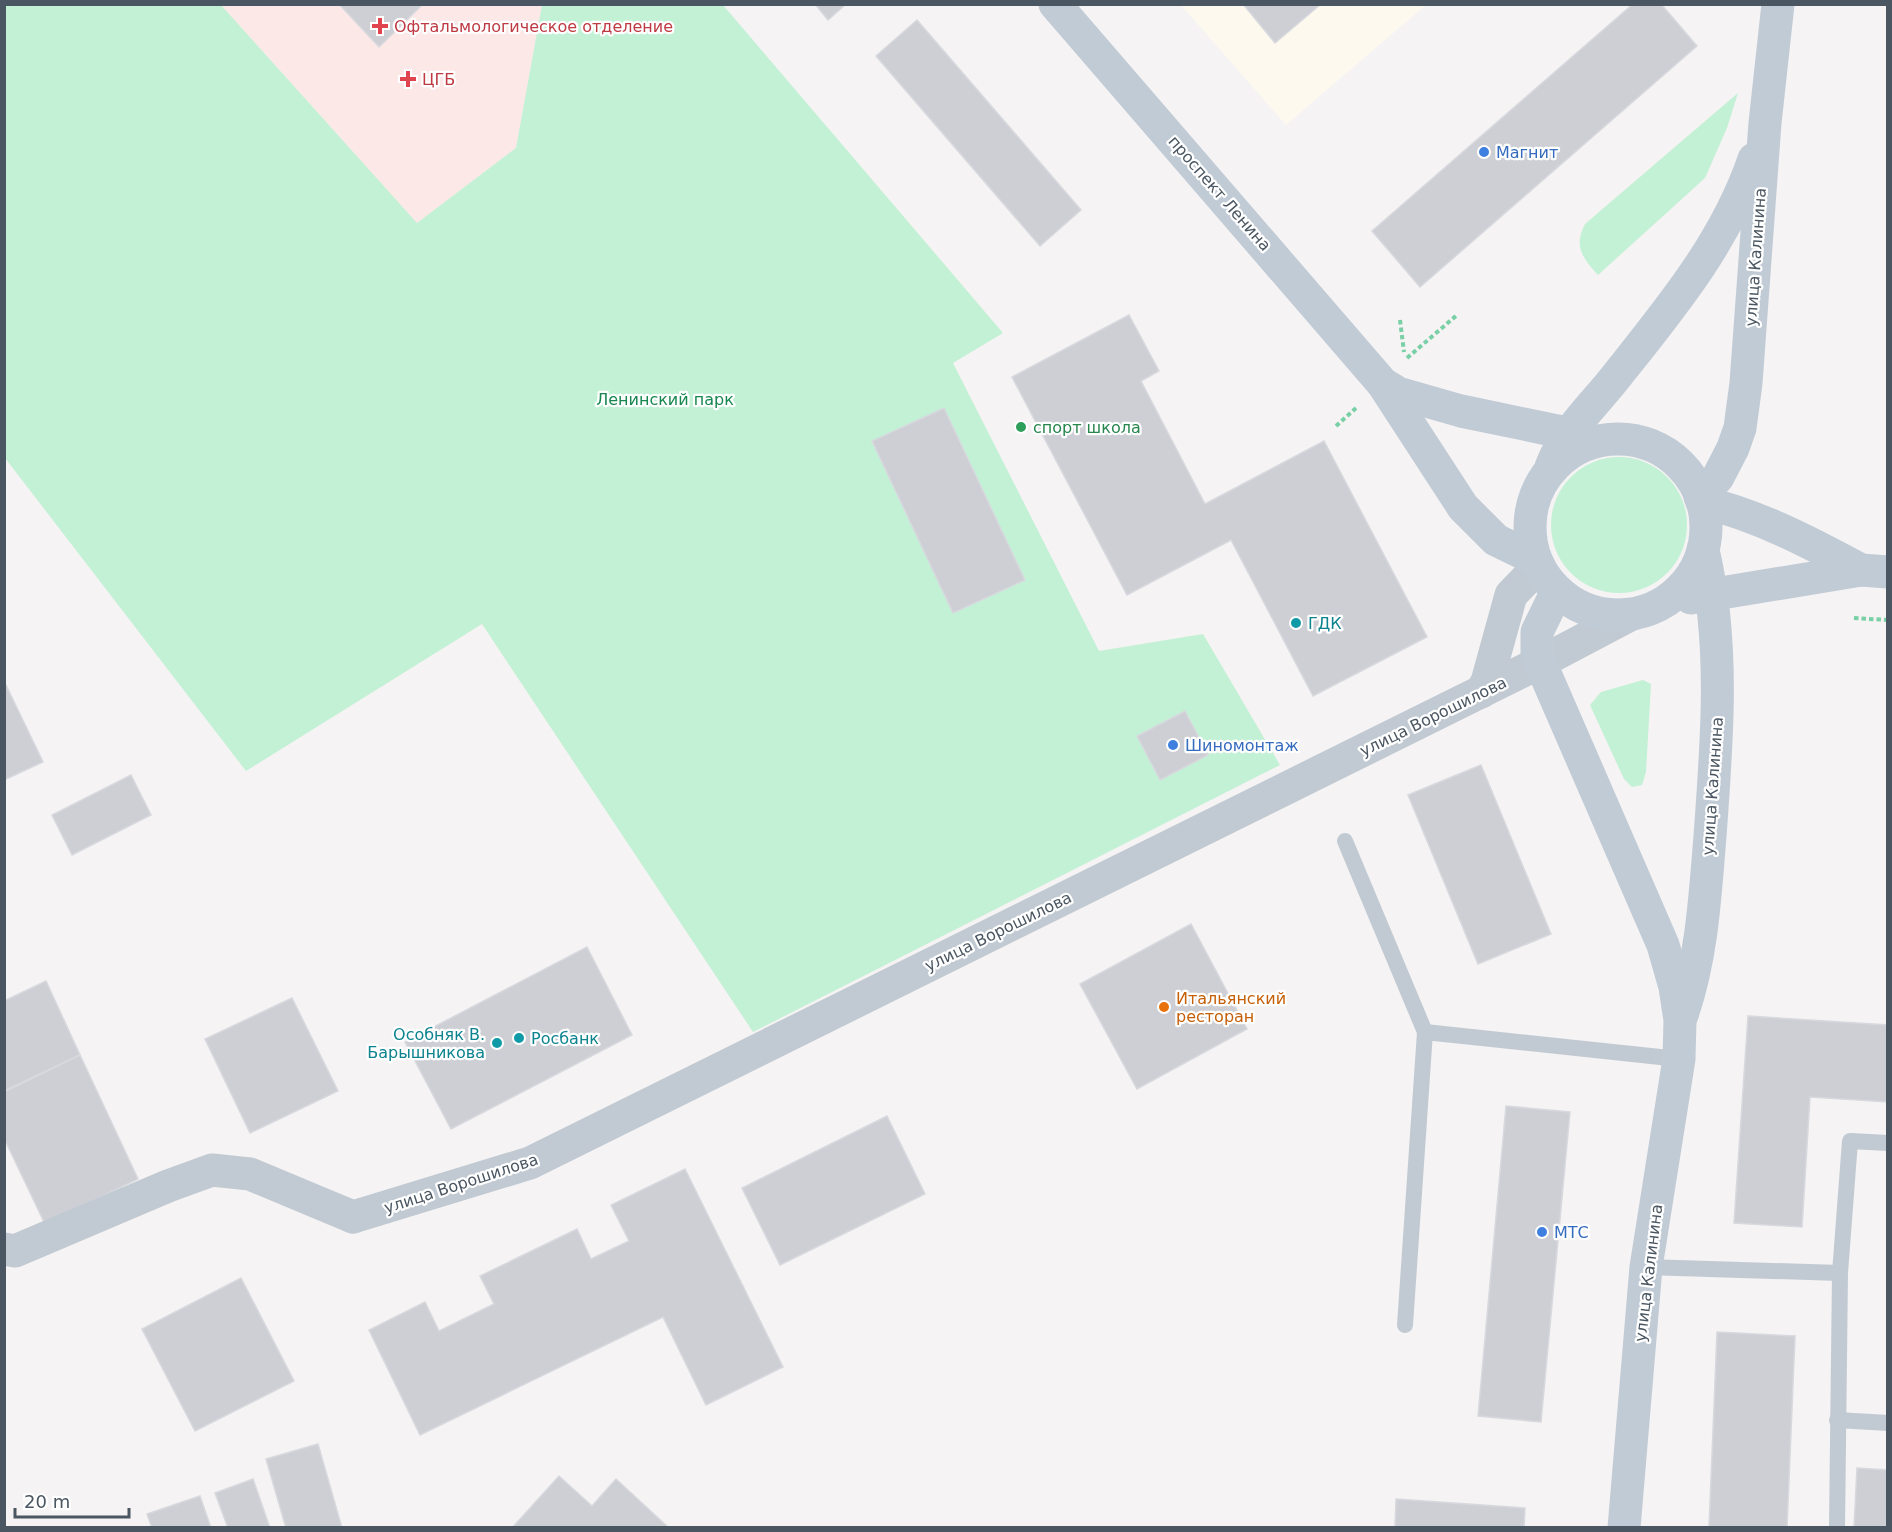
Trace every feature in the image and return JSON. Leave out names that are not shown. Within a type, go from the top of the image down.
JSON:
[{"type":"main road","name":"проспект Ленина","points":[[1055,4],[1383,384],[1469,514],[1496,540],[1544,572]]},
{"type":"main road","name":"улица Калинина","points":[[1701,500],[1722,471],[1740,428],[1746,383],[1765,123],[1778,4]]},
{"type":"main road","points":[[1383,384],[1398,393],[1518,425],[1581,437],[1625,439],[1657,449],[1683,469],[1701,500],[1705,518],[1703,550],[1690,578],[1669,599],[1650,609],[1630,615],[1593,612],[1581,608],[1544,572],[1530,540],[1531,513],[1539,486],[1581,437],[1615,378],[1691,282],[1741,191],[1765,123]]},
{"type":"main road","points":[[1701,500],[1734,510],[1874,571]]},
{"type":"main road","name":"улица Калинина","points":[[1680,1020],[1698,965],[1714,776],[1717,679],[1711,597],[1703,550]]},
{"type":"main road","points":[[1669,599],[1711,597],[1874,571]]},
{"type":"main road","points":[[1539,663],[1537,632],[1544,572]]},
{"type":"main road","name":"улица Калинина","points":[[1539,663],[1659,936],[1670,966],[1680,1020],[1679,1059],[1646,1267],[1624,1527]]},
{"type":"street","points":[[1481,692],[1487,682],[1511,595],[1544,572]]},
{"type":"street","name":"улица Ворошилова","points":[[4,1249],[15,1251],[168,1186],[213,1170],[250,1174],[353,1217],[530,1163],[1481,692],[1630,615]]},
{"type":"lane","points":[[1345,841],[1425,1032],[1405,1325]]},
{"type":"lane","points":[[1425,1032],[1679,1059]]},
{"type":"lane","points":[[1837,1527],[1840,1273],[1850,1141],[1887,1143]]},
{"type":"lane","points":[[1646,1267],[1840,1273]]},
{"type":"lane","points":[[1837,1420],[1887,1423]]},
{"type":"path","points":[[1400,320],[1404,360],[1457,315]]},
{"type":"path","points":[[1854,618],[1887,620]]},
{"type":"shaded area","name":"ЦГБ","points":[[221,5],[542,5],[516,148],[417,223]]},
{"type":"shaded area","points":[[1181,5],[1426,5],[1286,125]]},
{"type":"green space","name":"Ленинский парк","points":[[5,5],[221,5],[417,223],[516,148],[542,5],[723,5],[1003,333],[953,363],[1099,651],[1203,634],[1280,765],[753,1032],[482,624],[246,771],[5,458]]},
{"type":"green space","points":[[1738,93],[1727,128],[1705,178],[1598,275],[1581,252],[1581,232],[1585,224]]},
{"type":"green space","points":[[1619,457],[1645,462],[1657,468],[1667,477],[1676,487],[1682,499],[1687,525],[1682,551],[1676,563],[1667,573],[1657,582],[1645,588],[1619,593],[1593,588],[1581,582],[1571,573],[1562,563],[1556,551],[1551,525],[1556,499],[1562,487],[1571,477],[1581,468],[1593,462]]},
{"type":"green space","points":[[1643,680],[1651,684],[1646,772],[1642,785],[1632,787],[1624,779],[1590,705],[1601,692]]},
{"type":"building","name":"Офтальмологическое отделение","points":[[339,4],[423,4],[379,47]]},
{"type":"building","points":[[815,4],[846,4],[828,20]]},
{"type":"building","points":[[1243,4],[1321,4],[1275,43]]},
{"type":"building","points":[[1633,4],[1661,4],[1697,46],[1420,287],[1372,231]]},
{"type":"building","points":[[917,20],[1081,210],[1040,246],[876,56]]},
{"type":"building","points":[[1129,315],[1159,371],[1141,381],[1205,504],[1324,441],[1427,637],[1313,696],[1231,540],[1127,595],[1012,377]]},
{"type":"building","points":[[944,408],[1025,580],[953,613],[872,441]]},
{"type":"building","points":[[4,681],[43,762],[4,780]]},
{"type":"building","points":[[1185,711],[1208,755],[1160,780],[1137,736]]},
{"type":"building","points":[[1481,765],[1551,934],[1478,964],[1408,795]]},
{"type":"building","points":[[131,775],[151,815],[72,855],[52,815]]},
{"type":"building","name":"Итальянский ресторан","points":[[1191,924],[1247,1029],[1137,1089],[1080,984]]},
{"type":"building","name":"Росбанк","points":[[587,947],[632,1035],[451,1129],[405,1042]]},
{"type":"building","points":[[46,981],[80,1055],[4,1091],[4,1001]]},
{"type":"building","points":[[292,998],[338,1091],[250,1133],[205,1039]]},
{"type":"building","points":[[1748,1016],[1888,1025],[1888,1102],[1810,1097],[1802,1227],[1734,1223]]},
{"type":"building","points":[[80,1055],[138,1179],[45,1224],[4,1138],[4,1092]]},
{"type":"building","points":[[1506,1106],[1570,1112],[1541,1422],[1478,1416]]},
{"type":"building","points":[[887,1116],[925,1194],[780,1265],[742,1188]]},
{"type":"building","points":[[685,1169],[783,1367],[706,1405],[663,1317],[420,1435],[369,1330],[425,1302],[439,1331],[494,1304],[480,1276],[577,1229],[591,1259],[629,1241],[611,1205]]},
{"type":"building","points":[[241,1278],[294,1381],[195,1431],[142,1329]]},
{"type":"building","points":[[1717,1332],[1795,1336],[1787,1528],[1709,1528]]},
{"type":"building","points":[[318,1444],[342,1528],[286,1528],[266,1459]]},
{"type":"building","points":[[1857,1468],[1888,1470],[1888,1528],[1854,1528]]},
{"type":"building","points":[[559,1476],[592,1506],[616,1479],[669,1528],[512,1528]]},
{"type":"building","points":[[253,1479],[270,1528],[228,1528],[215,1493]]},
{"type":"building","points":[[200,1496],[211,1528],[152,1528],[147,1514]]},
{"type":"building","points":[[1396,1499],[1525,1508],[1524,1528],[1395,1528]]},
{"type":"place","name":"Офтальмологическое отделение","points":[[380,26]]},
{"type":"place","name":"ЦГБ","points":[[408,79]]},
{"type":"place","name":"Магнит","points":[[1484,152]]},
{"type":"place","name":"спорт школа","points":[[1021,427]]},
{"type":"place","name":"ГДК","points":[[1296,623]]},
{"type":"place","name":"Шиномонтаж","points":[[1173,745]]},
{"type":"place","name":"Итальянский ресторан","points":[[1164,1007]]},
{"type":"place","name":"Росбанк","points":[[519,1038]]},
{"type":"place","name":"Особняк В. Барышникова","points":[[497,1043]]},
{"type":"place","name":"МТС","points":[[1542,1232]]}]
